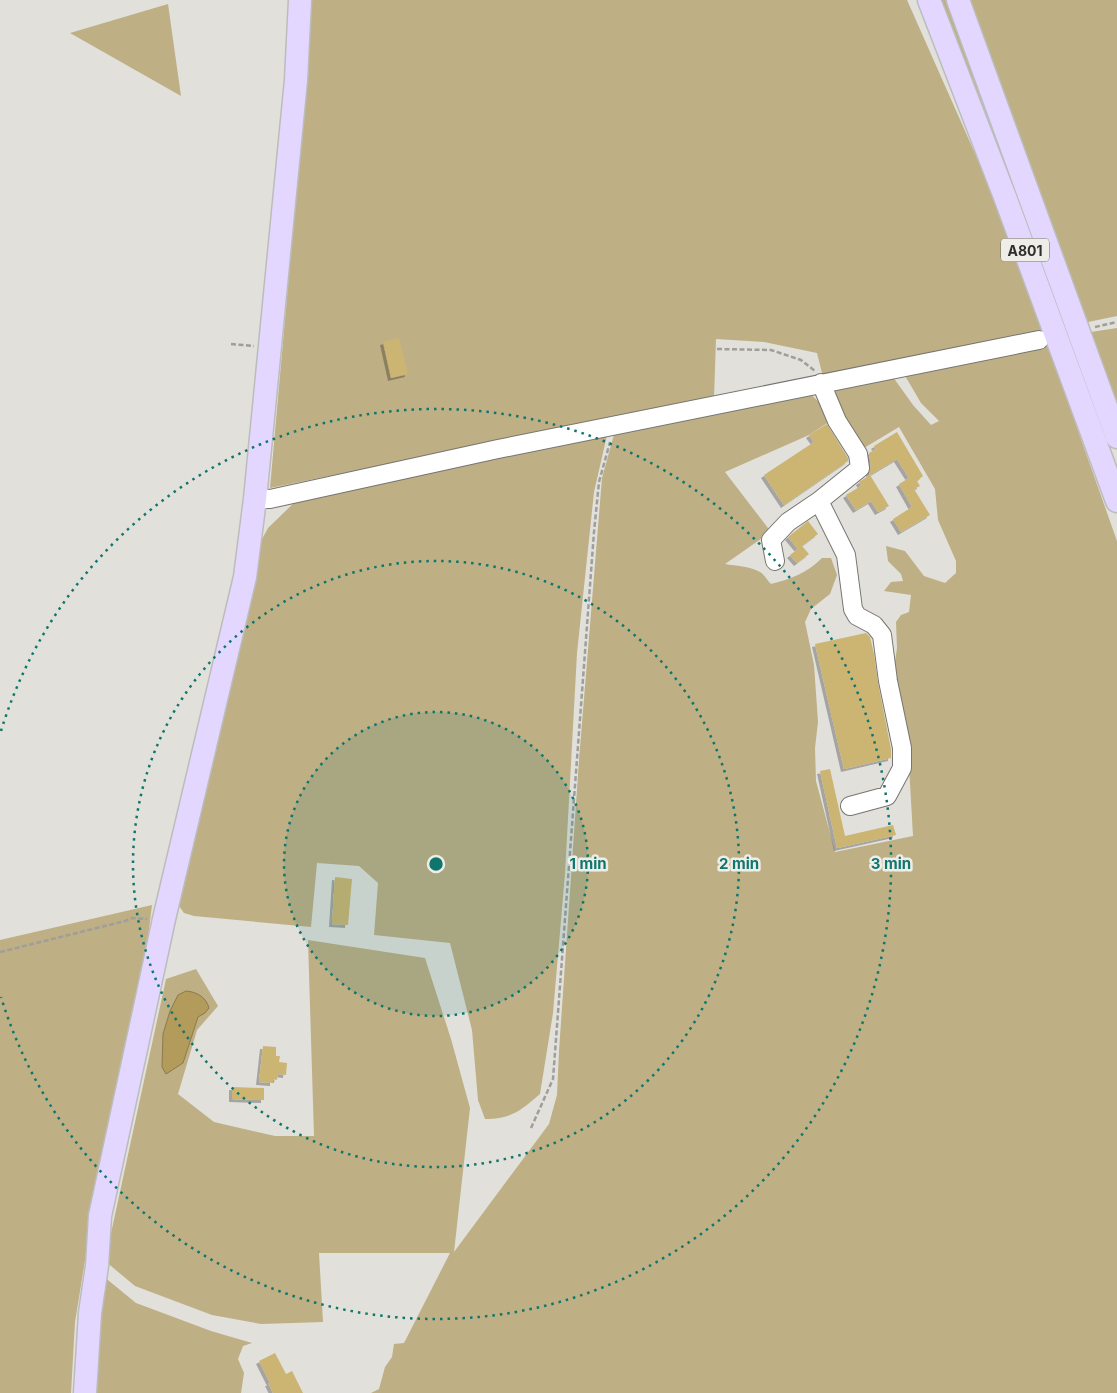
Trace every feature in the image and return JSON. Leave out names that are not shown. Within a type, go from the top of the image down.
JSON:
[{"type":"main road","points":[[85,1393],[90,1313],[97,1266],[100,1216],[164,920],[245,577],[255,499],[296,80],[300,0]]},
{"type":"main road","name":"A801","points":[[929,0],[1005,197],[1117,501]]},
{"type":"main road","name":"A801","points":[[958,0],[1117,437]]},
{"type":"lane","points":[[255,499],[270,499],[488,451],[1039,340]]},
{"type":"lane","points":[[775,561],[771,540],[788,522],[860,468],[858,454],[837,421],[821,383]]},
{"type":"lane","points":[[818,501],[846,555],[853,609],[857,616],[874,625],[882,635],[888,681],[902,748],[902,768],[887,796],[850,806]]},
{"type":"path","points":[[1095,327],[1117,322]]},
{"type":"path","points":[[231,344],[256,346],[269,350]]},
{"type":"path","points":[[717,349],[771,350],[801,360],[816,372],[821,383]]},
{"type":"path","points":[[531,1128],[552,1079],[594,532],[599,482],[611,438],[611,426]]},
{"type":"path","points":[[0,952],[132,918],[164,920]]},
{"type":"shaded area","points":[[310,0],[907,0],[981,167],[1046,332],[823,377],[817,353],[764,342],[716,339],[714,398],[270,488],[301,140]]},
{"type":"shaded area","points":[[936,0],[948,0],[1098,406],[1093,407]]},
{"type":"shaded area","points":[[968,0],[1117,0],[1117,316],[1088,322]]},
{"type":"shaded area","points":[[168,4],[181,96],[70,33]]},
{"type":"shaded area","points":[[1117,328],[1117,406],[1091,332]]},
{"type":"shaded area","points":[[1047,343],[1117,541],[1117,1393],[371,1393],[379,1389],[385,1367],[392,1357],[394,1344],[404,1343],[450,1253],[319,1253],[323,1322],[261,1324],[212,1315],[135,1286],[105,1261],[166,979],[196,969],[218,1006],[197,1030],[178,1094],[214,1122],[275,1136],[314,1136],[308,940],[425,958],[451,1039],[470,1108],[454,1252],[549,1124],[557,1095],[579,760],[602,478],[615,431],[806,390],[820,403],[829,422],[809,435],[725,472],[771,532],[725,564],[756,570],[771,584],[798,575],[811,568],[822,558],[831,558],[837,575],[830,594],[811,609],[805,622],[814,665],[818,722],[815,748],[816,781],[835,852],[913,836],[909,766],[893,675],[897,648],[896,622],[901,615],[909,612],[911,595],[884,591],[891,582],[903,581],[901,574],[888,561],[886,546],[905,551],[924,576],[945,583],[956,573],[956,561],[938,520],[935,489],[899,427],[864,448],[854,438],[830,391],[893,377],[913,405],[931,425],[939,421],[921,403],[904,374]]},
{"type":"shaded area","points":[[608,431],[594,492],[577,653],[565,874],[553,1013],[540,1094],[516,1112],[494,1119],[485,1119],[478,1100],[472,1030],[450,943],[374,935],[378,883],[359,866],[317,863],[311,927],[194,916],[184,913],[179,906],[183,877],[261,541],[268,528],[300,497]]},
{"type":"shaded area","points":[[152,905],[147,945],[106,1132],[75,1322],[71,1393],[0,1393],[0,940]]},
{"type":"shaded area","points":[[186,991],[200,996],[206,1001],[209,1008],[198,1017],[183,1063],[166,1074],[162,1067],[163,1034],[170,1011],[178,995]]},
{"type":"shaded area","points":[[103,1276],[136,1303],[211,1331],[252,1343],[243,1346],[238,1359],[244,1373],[241,1393],[95,1393]]},
{"type":"building","points":[[399,338],[408,374],[391,378],[383,342]]},
{"type":"building","points":[[827,424],[848,461],[784,505],[764,475],[814,442],[809,435]]},
{"type":"building","points":[[897,432],[923,476],[917,481],[920,486],[914,489],[930,515],[901,532],[893,519],[912,507],[899,484],[909,478],[897,459],[870,475],[869,473],[871,466],[869,453],[876,449],[874,446]]},
{"type":"building","points":[[870,475],[889,506],[878,512],[871,501],[856,510],[846,495],[861,486],[859,482]]},
{"type":"building","points":[[808,521],[818,534],[802,546],[809,554],[797,563],[790,555],[798,549],[788,537]]},
{"type":"building","points":[[866,633],[870,637],[874,654],[891,758],[844,769],[815,644]]},
{"type":"building","points":[[830,769],[845,836],[893,825],[896,835],[837,848],[820,771]]},
{"type":"building","points":[[335,877],[352,879],[348,925],[332,924]]},
{"type":"building","points":[[263,1046],[276,1047],[276,1056],[280,1056],[279,1062],[287,1063],[286,1075],[278,1074],[277,1080],[273,1079],[273,1083],[259,1082]]},
{"type":"building","points":[[232,1087],[264,1088],[264,1100],[232,1099]]},
{"type":"building","points":[[275,1353],[286,1374],[292,1371],[303,1393],[273,1393],[259,1361]]}]
